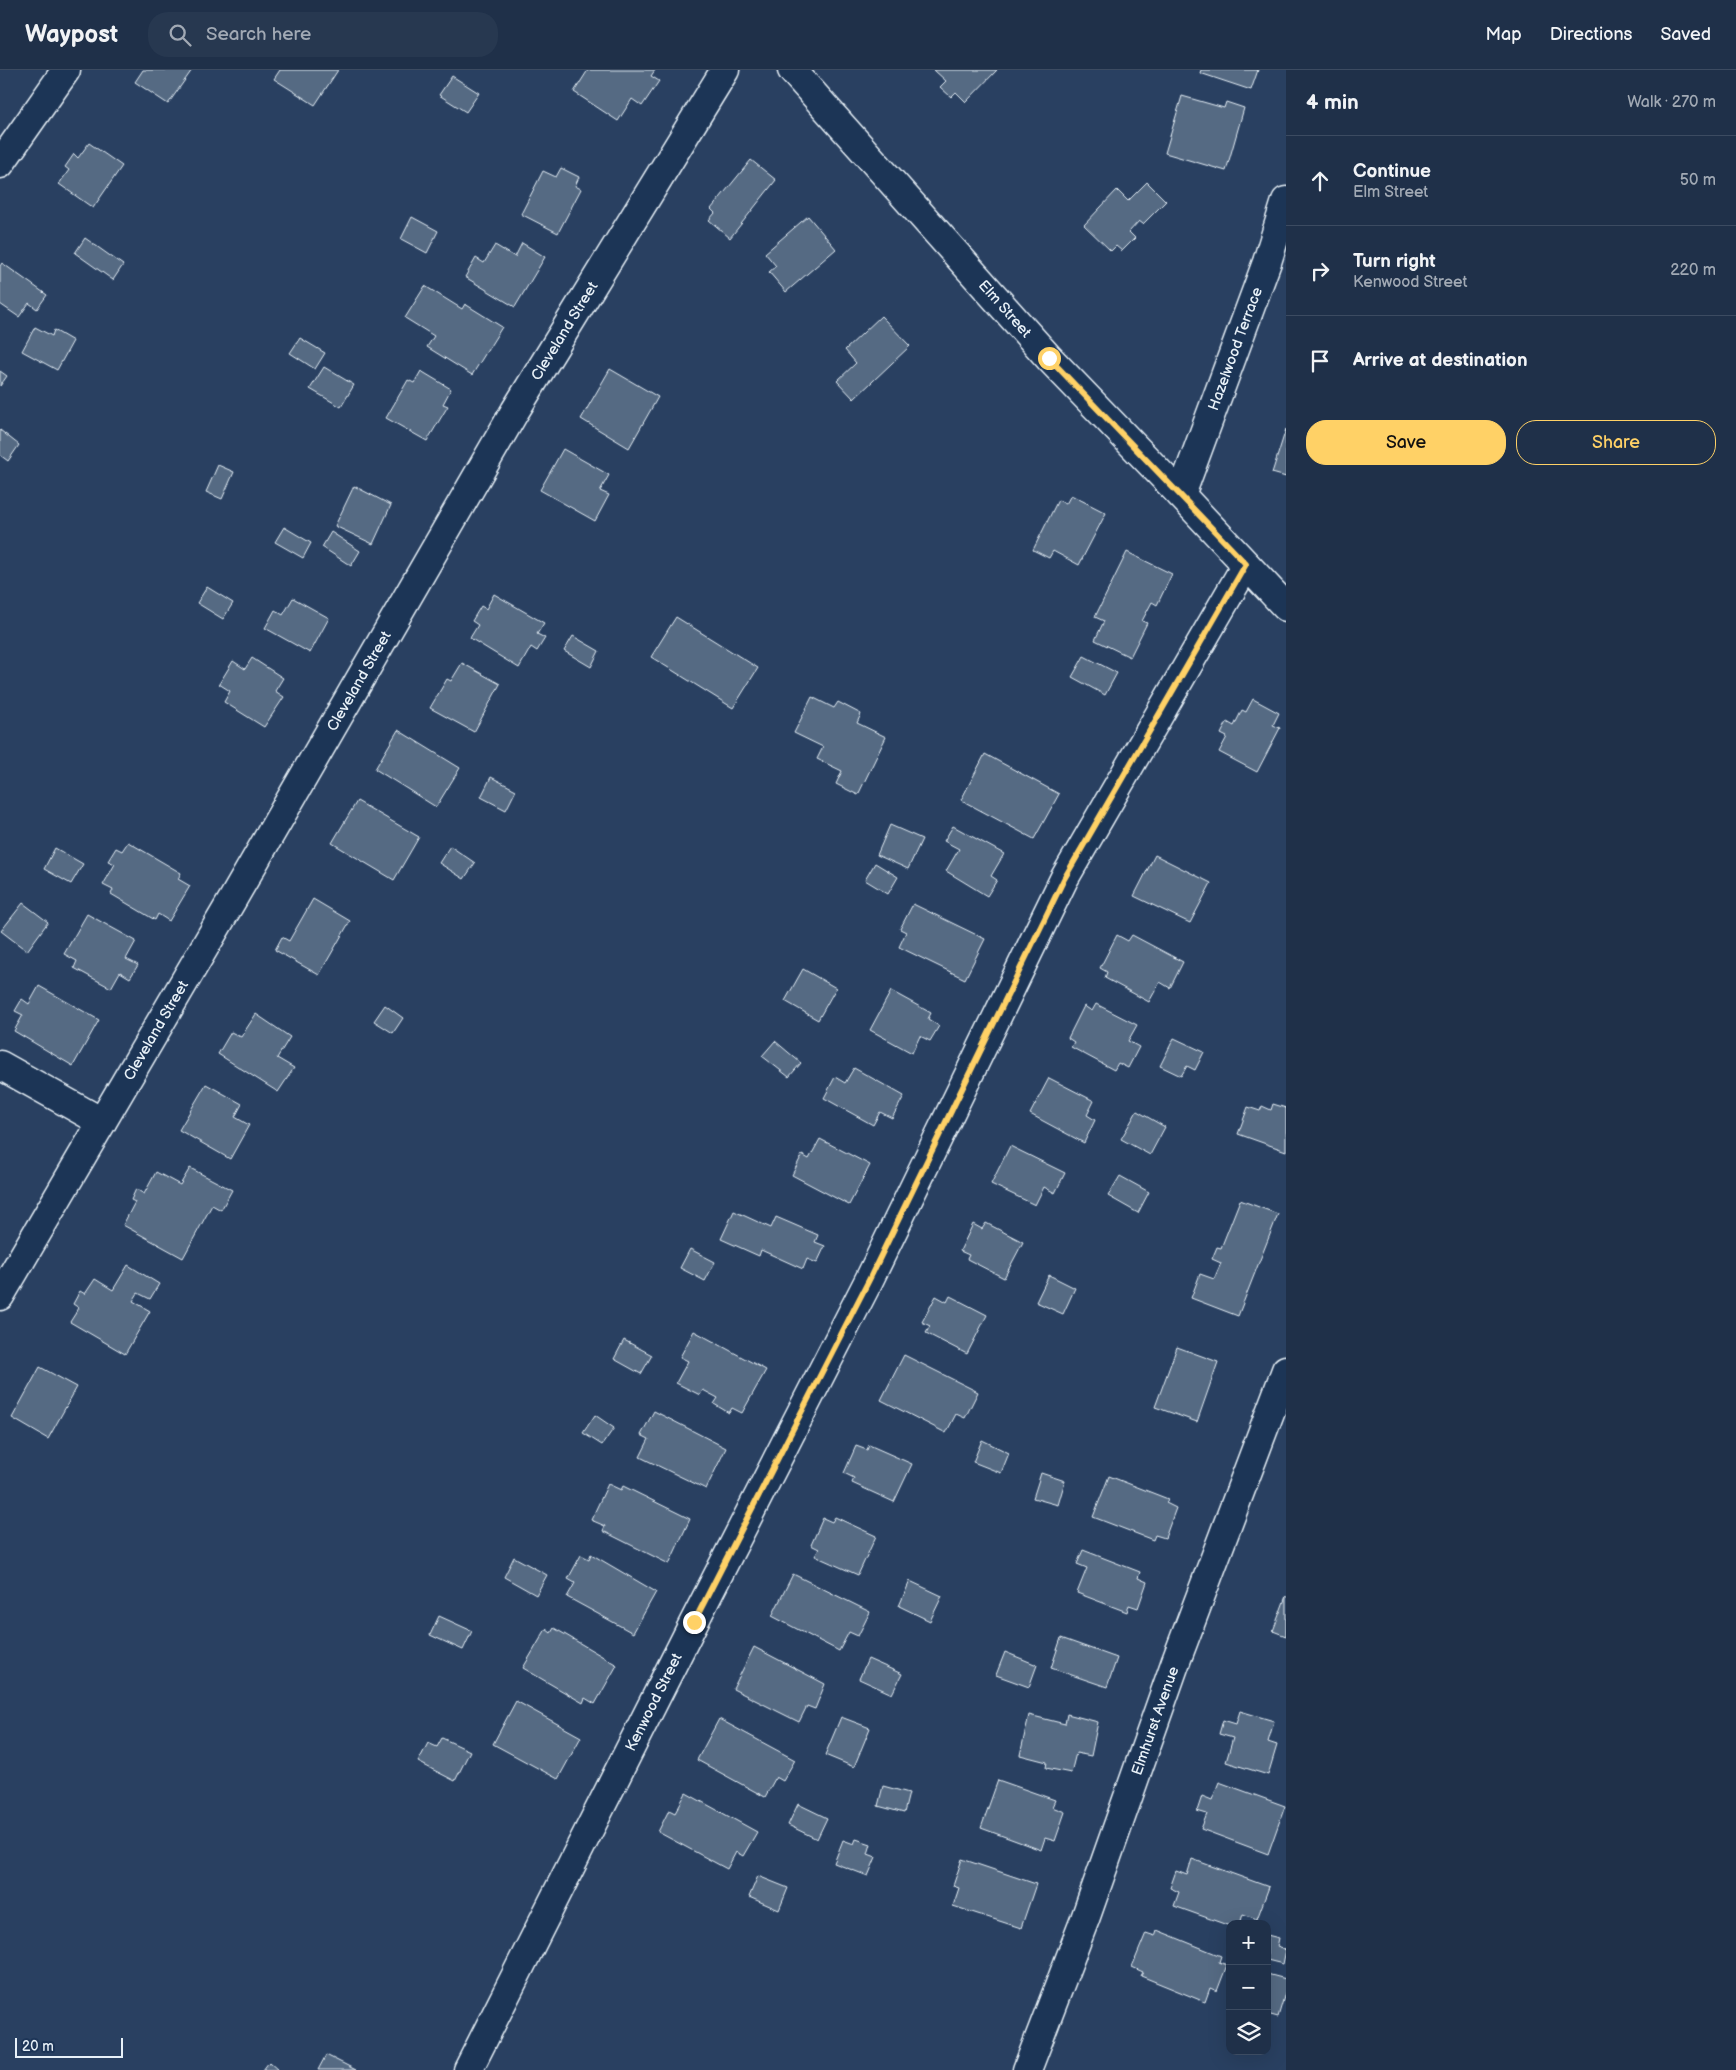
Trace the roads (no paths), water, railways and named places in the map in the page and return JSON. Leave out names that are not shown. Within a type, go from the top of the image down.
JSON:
[{"type":"street","points":[[0,164],[66,70]]},
{"type":"street","name":"Cleveland Street","points":[[0,1296],[239,889],[515,411],[725,70]]},
{"type":"street","name":"Elm Street","points":[[792,70],[1049,358],[1286,607]]},
{"type":"street","name":"Hazelwood Terrace","points":[[1181,495],[1268,262],[1286,202]]},
{"type":"street","name":"Kenwood Street","points":[[468,2070],[869,1280],[1064,879],[1246,564]]},
{"type":"street","points":[[0,1065],[102,1122]]},
{"type":"street","name":"Elmhurst Avenue","points":[[1027,2070],[1085,1919],[1176,1661],[1286,1370]]}]
